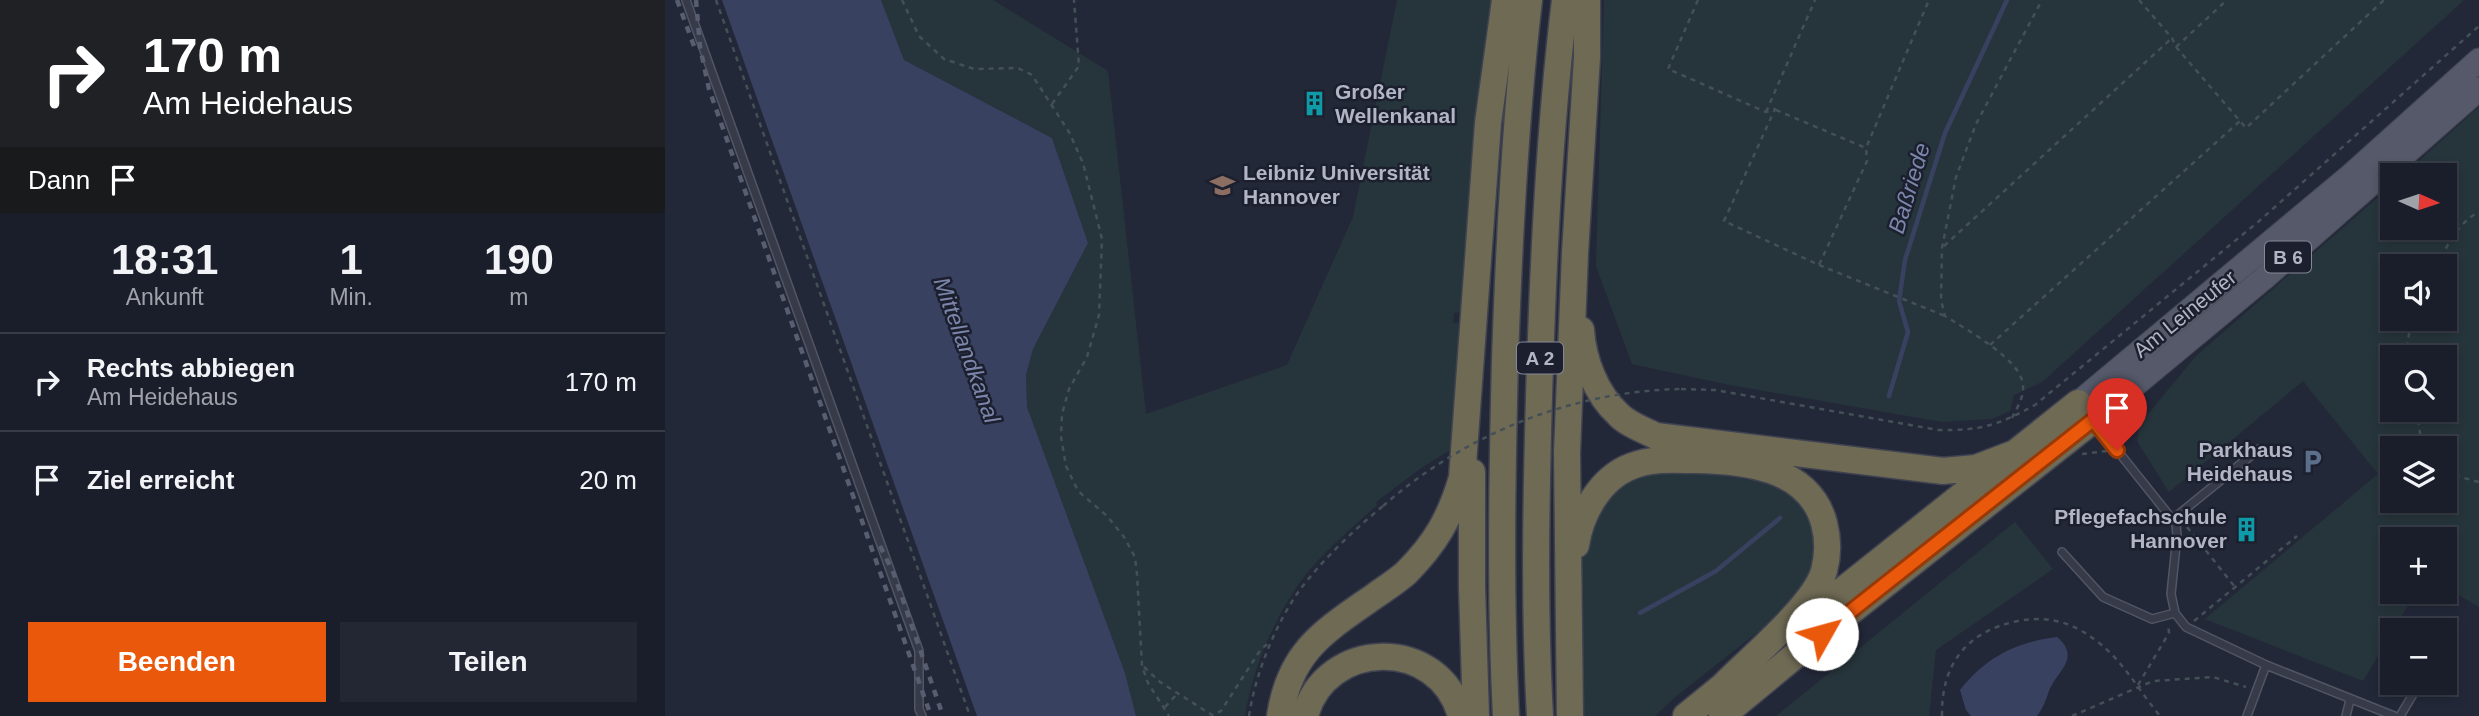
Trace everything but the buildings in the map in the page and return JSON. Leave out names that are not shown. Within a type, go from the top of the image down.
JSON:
[{"type":"highway","points":[[1476,716],[1472,587],[1472,366],[1488,124],[1505,0]]},
{"type":"highway","name":"A 2","points":[[1506,716],[1502,472],[1507,301],[1515,148],[1529,0]]},
{"type":"highway","name":"A 2","points":[[1540,716],[1536,622],[1543,274],[1565,0]]},
{"type":"highway","points":[[1570,716],[1567,453],[1587,57],[1587,0]]},
{"type":"highway","points":[[1575,253],[1582,345],[1597,388],[1619,416],[1656,436],[1943,471],[1976,468],[2018,452]]},
{"type":"highway","points":[[1280,716],[1288,680],[1299,658],[1330,628],[1404,575],[1430,546],[1451,512],[1462,478],[1472,366]]},
{"type":"highway","name":"Am Leineufer","points":[[1725,706],[2018,452],[2085,412]]},
{"type":"highway","name":"Am Leineufer","points":[[1686,716],[1725,706],[2085,412]]},
{"type":"highway","points":[[1568,652],[1572,572],[1577,539],[1585,512],[1600,489],[1615,475],[1638,464],[1664,460],[1708,461],[1766,468],[1795,481],[1821,512],[1826,530],[1824,570],[1807,602],[1725,706]]},
{"type":"highway","points":[[1304,716],[1316,691],[1329,677],[1343,667],[1379,656],[1412,660],[1429,668],[1441,680],[1461,716]]},
{"type":"main road","name":"Am Leineufer","points":[[2085,412],[2479,60]]},
{"type":"main road","name":"Am Leineufer","points":[[2085,412],[2263,279],[2479,89]]},
{"type":"lane","points":[[686,0],[919,651],[919,709],[922,716]]},
{"type":"lane","points":[[2085,412],[2175,517],[2177,536],[2171,581],[2171,614],[2186,627],[2266,665],[2394,716]]},
{"type":"lane","points":[[2175,517],[2259,449]]},
{"type":"lane","points":[[2062,552],[2103,597],[2152,619],[2171,614]]},
{"type":"lane","points":[[2247,716],[2266,665]]},
{"type":"lane","points":[[2400,716],[2413,695]]},
{"type":"lane","points":[[2346,716],[2350,700]]},
{"type":"path","points":[[716,0],[970,716]]},
{"type":"path","points":[[902,0],[919,36],[944,59],[974,69],[1019,68],[1032,75],[1069,132],[1083,163],[1103,239],[1099,315],[1087,357],[1069,389],[1062,414],[1061,437],[1066,466],[1078,491],[1107,516],[1124,537],[1135,557],[1142,666],[1148,683],[1170,716]]},
{"type":"path","points":[[1052,104],[1079,66],[1074,0]]},
{"type":"path","points":[[1698,0],[1668,69],[1766,112],[1775,109],[1866,148]]},
{"type":"path","points":[[1766,112],[1815,0]]},
{"type":"path","points":[[1819,265],[1867,161],[1866,148],[1929,0]]},
{"type":"path","points":[[1945,316],[1941,300],[1942,248],[1956,177],[1976,124],[2042,0]]},
{"type":"path","points":[[2139,0],[2246,128],[2384,0]]},
{"type":"path","points":[[2176,47],[2227,0]]},
{"type":"path","points":[[1249,716],[1272,640],[1299,591],[1348,537],[1383,506],[1409,485],[1455,455],[1537,415],[1600,397],[1646,391],[1715,390],[1938,430],[1966,430],[1995,425],[2013,418],[2035,405],[2258,222],[2479,26]]},
{"type":"path","points":[[1942,248],[2172,38]]},
{"type":"path","points":[[1775,109],[1724,221],[1819,265],[1945,316],[1990,345],[2018,370],[2024,384],[2013,418]]},
{"type":"path","points":[[1990,345],[2240,121]]},
{"type":"path","points":[[2443,254],[2456,232],[2472,215],[2479,212]]},
{"type":"path","points":[[2457,476],[2479,482]]},
{"type":"path","points":[[2175,517],[2235,587]]},
{"type":"path","points":[[2186,627],[2297,536]]},
{"type":"path","points":[[2204,548],[2212,542]]},
{"type":"path","points":[[2138,685],[2169,633],[2171,614]]},
{"type":"path","points":[[1942,716],[1945,681],[1966,646],[1992,628],[2026,620],[2066,622],[2114,654],[2160,716]]},
{"type":"path","points":[[1142,666],[1177,694],[1212,716],[1221,711],[1261,649],[1272,640]]},
{"type":"path","points":[[2071,716],[2138,685],[2153,681],[2213,677],[2256,690]]},
{"type":"path","points":[[1164,708],[1177,694]]},
{"type":"shaded area","points":[[881,0],[993,0],[1108,71],[1146,414],[1287,365],[1353,217],[1397,0],[1494,0],[1462,312],[1454,313],[1453,323],[1462,324],[1457,446],[1421,468],[1376,502],[1377,505],[1333,545],[1302,579],[1277,620],[1263,651],[1245,716],[1136,716],[1125,673],[1027,407],[1026,375],[1033,349],[1088,243],[1052,138],[904,60]]},
{"type":"shaded area","points":[[1604,0],[2464,0],[2042,382],[2014,395],[2010,411],[1992,419],[1942,422],[1725,384],[1632,364],[1596,266]]},
{"type":"shaded area","points":[[2479,107],[2479,607],[2457,594],[2457,527],[2380,527],[2380,604],[2409,604],[2401,618],[2380,618],[2380,652],[2363,681],[2205,619],[2378,474],[2303,381],[2169,492],[2137,441],[2139,425],[2196,356],[2380,195],[2380,240],[2457,240],[2457,163],[2416,163]]},
{"type":"shaded area","points":[[1667,467],[1774,480],[1805,507],[1814,526],[1817,545],[1810,578],[1790,607],[1675,697],[1655,716],[1580,716],[1578,557],[1614,485]]},
{"type":"shaded area","points":[[2015,522],[2053,569],[1936,650],[1929,716],[1776,716]]},
{"type":"water","name":"Mittellandkanal","points":[[722,0],[881,0],[904,60],[1052,138],[1088,243],[1033,349],[1026,375],[1027,407],[1125,673],[1136,716],[977,716]]},
{"type":"water","points":[[2057,637],[2064,645],[2067,658],[2037,716],[1971,716],[1966,710],[1960,690],[1970,678],[1991,660],[2015,647]]},
{"type":"waterway","name":"Baßriede","points":[[1889,396],[1908,332],[1899,301],[1905,260],[1945,133],[2007,0]]},
{"type":"waterway","name":"Baßriede","points":[[1640,613],[1716,571],[1780,518]]},
{"type":"railway","points":[[677,0],[694,46]]},
{"type":"railway","points":[[696,0],[700,47],[709,89],[931,716]]},
{"type":"railway","points":[[880,546],[894,574],[943,716]]},
{"type":"place","name":"Großer Wellenkanal","points":[[1315,104]]},
{"type":"place","name":"Leibniz Universität Hannover","points":[[1223,185]]},
{"type":"place","name":"Parkhaus Heidehaus","points":[[2313,462]]},
{"type":"place","name":"Pflegefachschule Hannover","points":[[2247,529]]},
{"type":"route","points":[[1822,634],[2093,420],[2117,450]]}]
